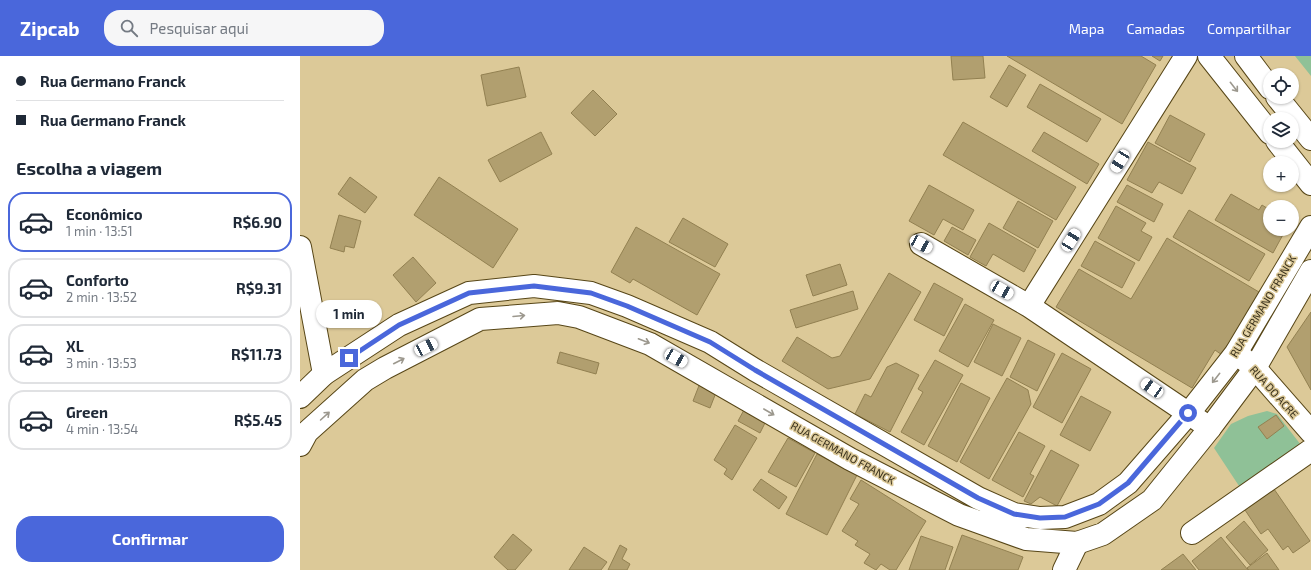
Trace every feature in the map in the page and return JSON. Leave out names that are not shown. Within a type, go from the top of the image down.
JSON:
[{"type":"main road","points":[[1029,306],[1186,56]]},
{"type":"main road","points":[[1209,56],[1263,124]]},
{"type":"main road","points":[[1246,56],[1263,79]]},
{"type":"main road","points":[[1283,104],[1311,138]]},
{"type":"main road","points":[[1283,148],[1311,184]]},
{"type":"main road","name":"RUA GERMANO FRANCK","points":[[300,397],[324,374],[399,325],[469,293],[534,286],[591,293],[627,306],[710,342],[755,370],[978,498],[1014,514],[1040,518],[1065,517],[1099,504],[1128,483],[1188,413],[1236,353],[1311,227]]},
{"type":"main road","points":[[921,244],[1029,306],[1210,428]]},
{"type":"main road","points":[[300,247],[324,374]]},
{"type":"main road","name":"RUA GERMANO FRANCK","points":[[300,444],[307,432],[365,380],[385,368],[480,319],[558,313],[579,317],[650,344],[740,394],[850,459],[959,515],[1026,539],[1076,543],[1103,534],[1152,500],[1210,428],[1255,368],[1311,271]]},
{"type":"main road","name":"RUA DO ACRE","points":[[1236,353],[1255,368],[1311,432]]},
{"type":"main road","points":[[740,394],[755,370]]},
{"type":"main road","points":[[1192,533],[1311,450]]},
{"type":"main road","points":[[1064,570],[1076,543]]},
{"type":"green space","points":[[1295,56],[1311,56],[1311,76]]},
{"type":"green space","points":[[1267,411],[1277,414],[1304,449],[1241,489],[1214,448],[1231,424],[1248,416]]},
{"type":"building","points":[[951,56],[983,56],[985,78],[953,80]]},
{"type":"building","points":[[1007,56],[1141,56],[1156,65],[1122,124]]},
{"type":"building","points":[[1152,56],[1163,56],[1160,61]]},
{"type":"building","points":[[1009,65],[1026,75],[1007,107],[990,97]]},
{"type":"building","points":[[519,67],[526,97],[487,106],[481,75]]},
{"type":"building","points":[[1040,84],[1101,119],[1087,142],[1027,107]]},
{"type":"building","points":[[593,90],[617,114],[595,136],[571,113]]},
{"type":"building","points":[[1170,115],[1205,134],[1190,162],[1155,143]]},
{"type":"building","points":[[963,122],[1076,187],[1056,220],[943,155]]},
{"type":"building","points":[[541,132],[552,154],[500,182],[488,160]]},
{"type":"building","points":[[1044,132],[1099,164],[1087,184],[1032,151]]},
{"type":"building","points":[[1148,142],[1196,168],[1182,194],[1159,182],[1152,193],[1127,180]]},
{"type":"building","points":[[350,177],[377,197],[365,213],[338,194]]},
{"type":"building","points":[[439,177],[518,229],[493,268],[414,215]]},
{"type":"building","points":[[929,185],[974,210],[963,230],[943,219],[934,235],[909,221]]},
{"type":"building","points":[[1127,185],[1163,204],[1154,222],[1117,202]]},
{"type":"building","points":[[1231,194],[1259,210],[1263,206],[1263,236],[1282,236],[1273,253],[1215,220]]},
{"type":"building","points":[[1018,201],[1053,221],[1038,248],[1003,228]]},
{"type":"building","points":[[1116,206],[1146,223],[1141,231],[1152,237],[1139,261],[1098,238]]},
{"type":"building","points":[[1189,210],[1265,254],[1249,281],[1173,237]]},
{"type":"building","points":[[339,215],[361,221],[354,248],[345,246],[344,252],[330,248]]},
{"type":"building","points":[[683,218],[728,244],[715,267],[669,242]]},
{"type":"building","points":[[989,223],[1036,250],[1024,272],[993,254],[986,266],[970,257]]},
{"type":"building","points":[[636,227],[720,274],[697,315],[633,279],[630,283],[611,272]]},
{"type":"building","points":[[952,227],[976,240],[968,255],[944,241]]},
{"type":"building","points":[[1167,238],[1259,292],[1222,355],[1215,350],[1192,388],[1056,307],[1079,269],[1131,299]]},
{"type":"building","points":[[1095,241],[1135,263],[1122,288],[1081,266]]},
{"type":"building","points":[[413,257],[436,283],[416,302],[393,275]]},
{"type":"building","points":[[840,264],[847,285],[813,296],[806,275]]},
{"type":"building","points":[[889,273],[921,292],[870,379],[828,389],[782,361],[797,337],[832,358],[840,356]]},
{"type":"building","points":[[934,283],[963,299],[944,336],[914,320]]},
{"type":"building","points":[[853,291],[858,309],[796,328],[790,310]]},
{"type":"building","points":[[965,304],[994,320],[968,367],[939,351]]},
{"type":"building","points":[[1311,312],[1311,390],[1287,347]]},
{"type":"building","points":[[993,324],[1021,338],[1002,376],[974,362]]},
{"type":"building","points":[[1028,340],[1055,354],[1037,391],[1010,377]]},
{"type":"building","points":[[560,352],[599,363],[596,374],[557,363]]},
{"type":"building","points":[[1062,353],[1091,369],[1062,423],[1033,407]]},
{"type":"building","points":[[935,360],[963,375],[924,445],[901,432],[923,392],[918,389]]},
{"type":"building","points":[[896,363],[919,375],[890,432],[855,414],[865,394],[871,397],[887,367]]},
{"type":"building","points":[[1007,378],[1028,390],[1031,404],[989,479],[960,462]]},
{"type":"building","points":[[700,383],[717,390],[710,408],[693,401]]},
{"type":"building","points":[[961,383],[990,398],[957,462],[928,446]]},
{"type":"building","points":[[1081,396],[1111,412],[1090,451],[1060,435]]},
{"type":"building","points":[[745,408],[767,419],[760,433],[738,421]]},
{"type":"building","points":[[1276,415],[1284,426],[1267,439],[1258,427]]},
{"type":"building","points":[[735,425],[757,438],[732,480],[724,474],[727,469],[714,460]]},
{"type":"building","points":[[1019,432],[1045,446],[1030,474],[1034,476],[1023,497],[992,480]]},
{"type":"building","points":[[788,438],[815,453],[796,487],[768,472]]},
{"type":"building","points":[[1051,450],[1079,465],[1057,506],[1040,497],[1031,504],[1024,501]]},
{"type":"building","points":[[817,454],[857,475],[827,535],[786,514]]},
{"type":"building","points":[[761,479],[787,497],[779,509],[753,490]]},
{"type":"building","points":[[861,480],[926,521],[896,570],[890,570],[881,564],[876,570],[864,563],[870,554],[855,545],[858,541],[842,531],[859,504],[850,499]]},
{"type":"building","points":[[1274,489],[1310,541],[1293,553],[1288,546],[1283,550],[1268,529],[1261,534],[1245,510]]},
{"type":"building","points":[[1244,521],[1268,550],[1250,565],[1226,537]]},
{"type":"building","points":[[513,534],[532,550],[515,570],[508,570],[494,557]]},
{"type":"building","points":[[962,535],[1023,557],[1018,570],[949,570]]},
{"type":"building","points":[[921,536],[953,547],[945,570],[909,570]]},
{"type":"building","points":[[1221,537],[1248,570],[1199,570],[1192,561]]},
{"type":"building","points":[[620,545],[627,549],[622,559],[630,564],[627,570],[608,570]]},
{"type":"building","points":[[584,547],[607,562],[601,570],[569,570]]},
{"type":"building","points":[[1267,553],[1279,570],[1249,570],[1247,568]]},
{"type":"building","points":[[1183,554],[1196,570],[1161,570]]},
{"type":"route","points":[[349,358],[399,325],[469,293],[534,286],[591,293],[627,306],[710,342],[755,370],[978,498],[1014,514],[1040,518],[1065,517],[1099,504],[1128,483],[1188,413]]}]
